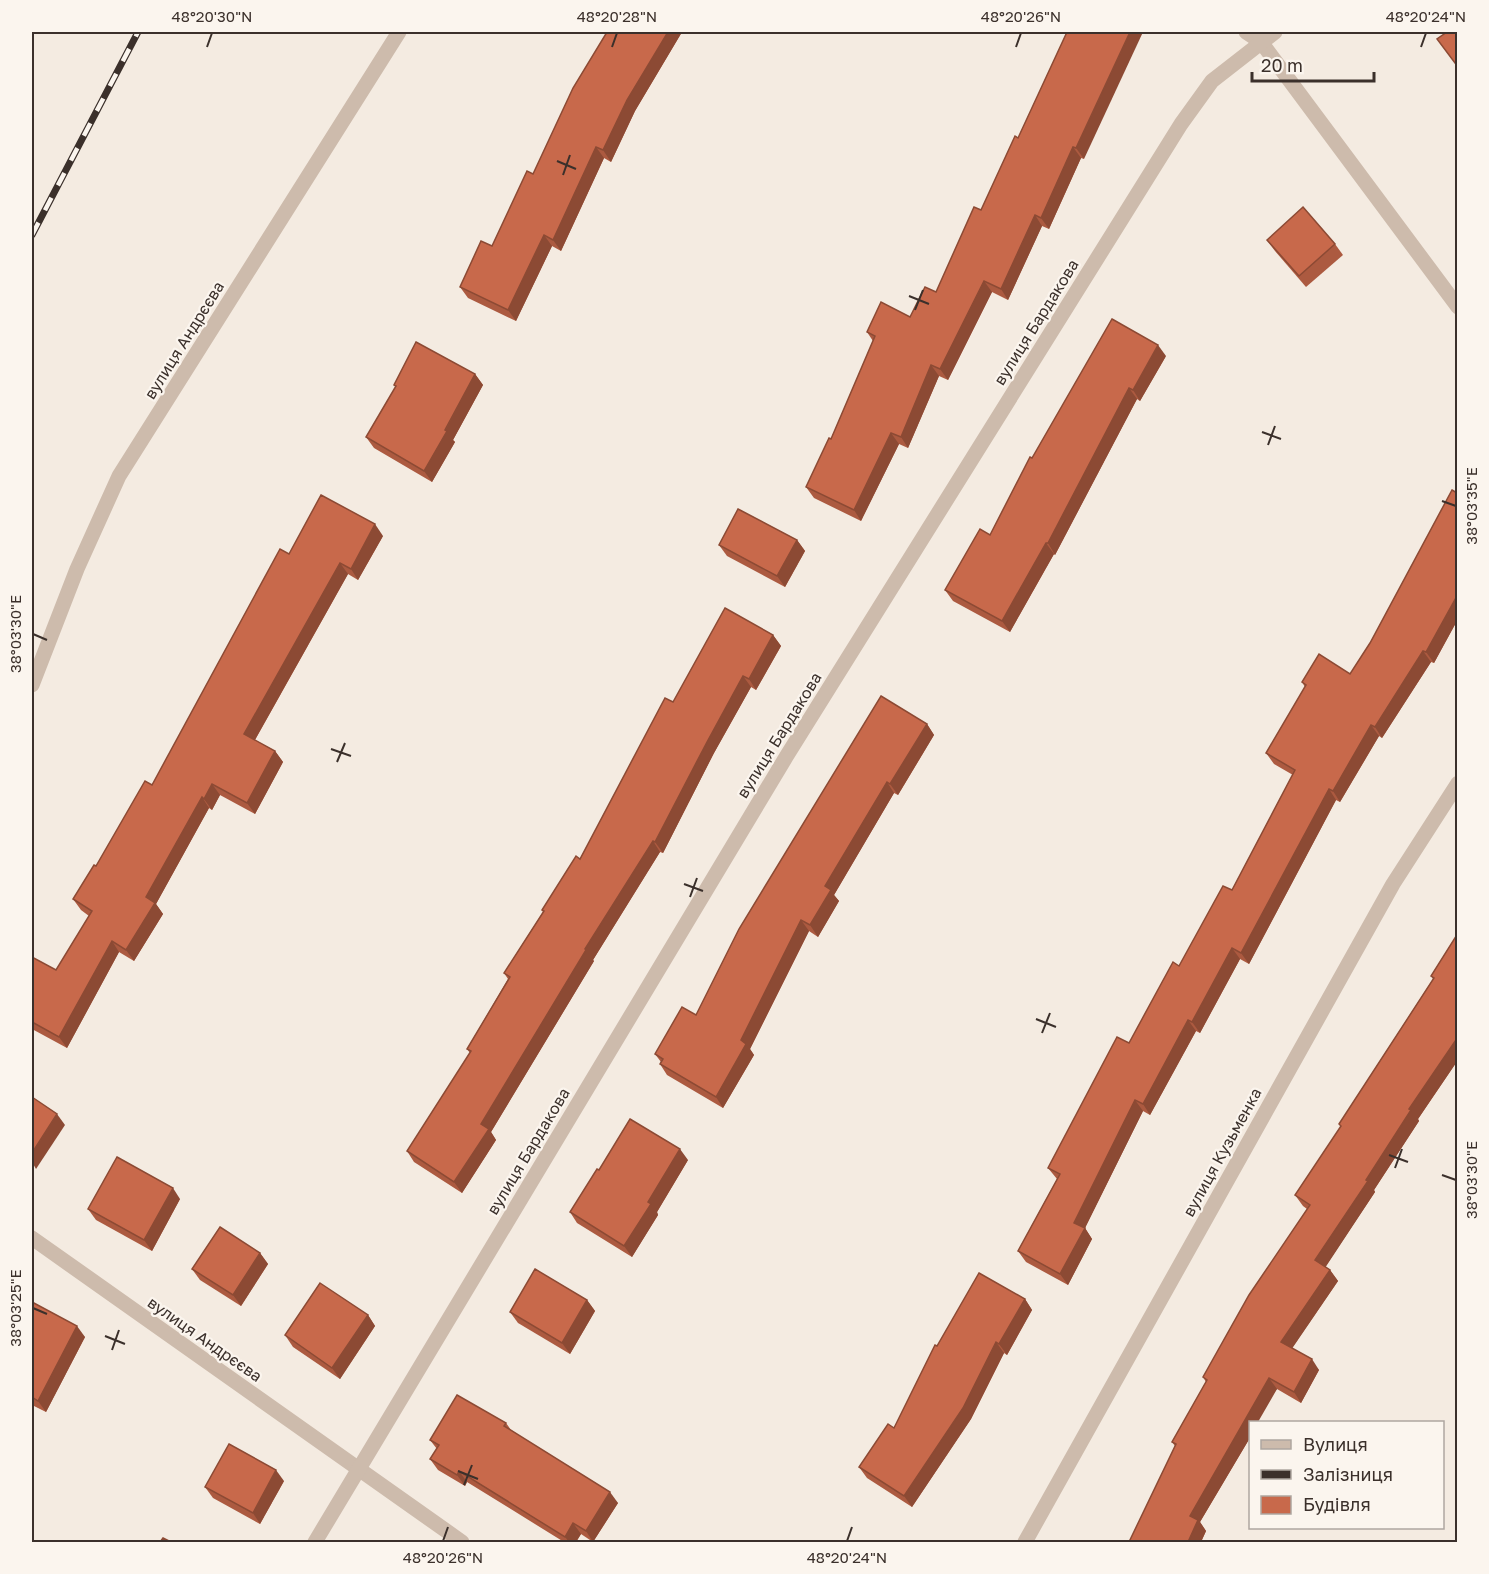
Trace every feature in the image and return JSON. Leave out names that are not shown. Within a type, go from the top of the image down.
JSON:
[{"type":"street","name":"вулиця Андрєєва","points":[[32,685],[77,569],[119,476],[399,32]]},
{"type":"street","points":[[1246,32],[1261,42],[1458,307]]},
{"type":"street","name":"вулиця Бардакова","points":[[315,1542],[786,757],[1181,124],[1212,81],[1275,32]]},
{"type":"street","name":"вулиця Кузьменка","points":[[1025,1542],[1393,884],[1458,783]]},
{"type":"street","name":"вулиця Андрєєва","points":[[32,1238],[358,1469]]},
{"type":"street","points":[[358,1469],[462,1542]]},
{"type":"building","points":[[607,32],[668,32],[627,100],[603,150],[596,147],[553,240],[544,235],[508,310],[460,287],[481,241],[492,246],[527,171],[533,174],[573,88]]},
{"type":"building","points":[[1067,32],[1130,32],[1041,218],[1035,215],[1001,289],[984,281],[940,369],[931,365],[901,437],[891,433],[854,510],[806,487],[829,438],[831,439],[875,336],[867,332],[881,302],[910,317],[925,287],[936,292],[974,207],[981,210],[1015,136],[1018,138]]},
{"type":"building","points":[[1447,32],[1458,32],[1458,67],[1437,39]]},
{"type":"building","points":[[1303,207],[1335,244],[1299,276],[1267,240]]},
{"type":"building","points":[[1112,319],[1158,345],[1133,390],[1129,388],[1048,543],[1002,621],[945,590],[980,529],[990,535],[1030,457],[1032,458]]},
{"type":"building","points":[[416,342],[475,374],[424,471],[366,437],[396,386],[394,385]]},
{"type":"building","points":[[1452,490],[1457,493],[1458,491],[1458,594],[1426,652],[1423,651],[1375,727],[1371,725],[1333,791],[1329,789],[1241,953],[1232,948],[1192,1022],[1188,1020],[1143,1104],[1135,1100],[1074,1223],[1085,1228],[1060,1274],[1018,1251],[1060,1174],[1048,1168],[1117,1037],[1129,1043],[1173,962],[1179,966],[1223,886],[1232,890],[1295,770],[1266,753],[1306,685],[1302,682],[1319,654],[1350,674],[1370,643]]},
{"type":"building","points":[[321,495],[375,524],[351,569],[340,563],[244,734],[275,751],[247,803],[212,784],[204,799],[202,797],[146,897],[155,903],[126,950],[112,941],[59,1037],[32,1022],[32,957],[56,970],[92,911],[73,899],[94,865],[96,866],[145,781],[152,785],[280,549],[289,554]]},
{"type":"building","points":[[738,509],[797,540],[777,576],[719,545]]},
{"type":"building","points":[[725,608],[773,635],[749,679],[743,676],[655,842],[653,841],[585,949],[481,1124],[489,1129],[454,1182],[407,1151],[471,1051],[467,1049],[510,977],[504,973],[576,856],[580,859],[665,698],[673,702]]},
{"type":"building","points":[[881,696],[927,724],[890,784],[887,782],[825,886],[831,890],[810,925],[801,920],[741,1040],[746,1044],[716,1097],[660,1064],[663,1059],[655,1054],[682,1007],[696,1015],[739,929]]},
{"type":"building","points":[[1458,933],[1458,1037],[1409,1109],[1411,1110],[1366,1180],[1368,1181],[1315,1260],[1330,1270],[1281,1342],[1312,1359],[1294,1392],[1269,1378],[1190,1516],[1198,1520],[1188,1542],[1129,1542],[1176,1444],[1172,1442],[1207,1380],[1203,1377],[1249,1295],[1310,1205],[1295,1195],[1434,978],[1431,976]]},
{"type":"building","points":[[32,1097],[57,1114],[32,1153]]},
{"type":"building","points":[[630,1119],[680,1149],[648,1202],[651,1204],[624,1246],[570,1212]]},
{"type":"building","points":[[117,1157],[173,1188],[144,1240],[88,1209]]},
{"type":"building","points":[[220,1227],[260,1253],[233,1295],[192,1269]]},
{"type":"building","points":[[535,1269],[587,1300],[562,1343],[510,1312]]},
{"type":"building","points":[[979,1273],[1025,1299],[999,1344],[996,1342],[963,1408],[904,1496],[859,1467],[888,1424],[894,1428],[935,1345],[937,1346]]},
{"type":"building","points":[[320,1283],[368,1315],[332,1368],[285,1335]]},
{"type":"building","points":[[32,1302],[77,1326],[38,1401],[32,1397]]},
{"type":"building","points":[[457,1395],[506,1423],[504,1426],[610,1492],[586,1531],[573,1523],[565,1537],[459,1471],[457,1475],[430,1459],[439,1445],[430,1440]]},
{"type":"building","points":[[229,1444],[276,1470],[253,1513],[205,1487]]},
{"type":"railway","points":[[32,235],[138,32]]}]
